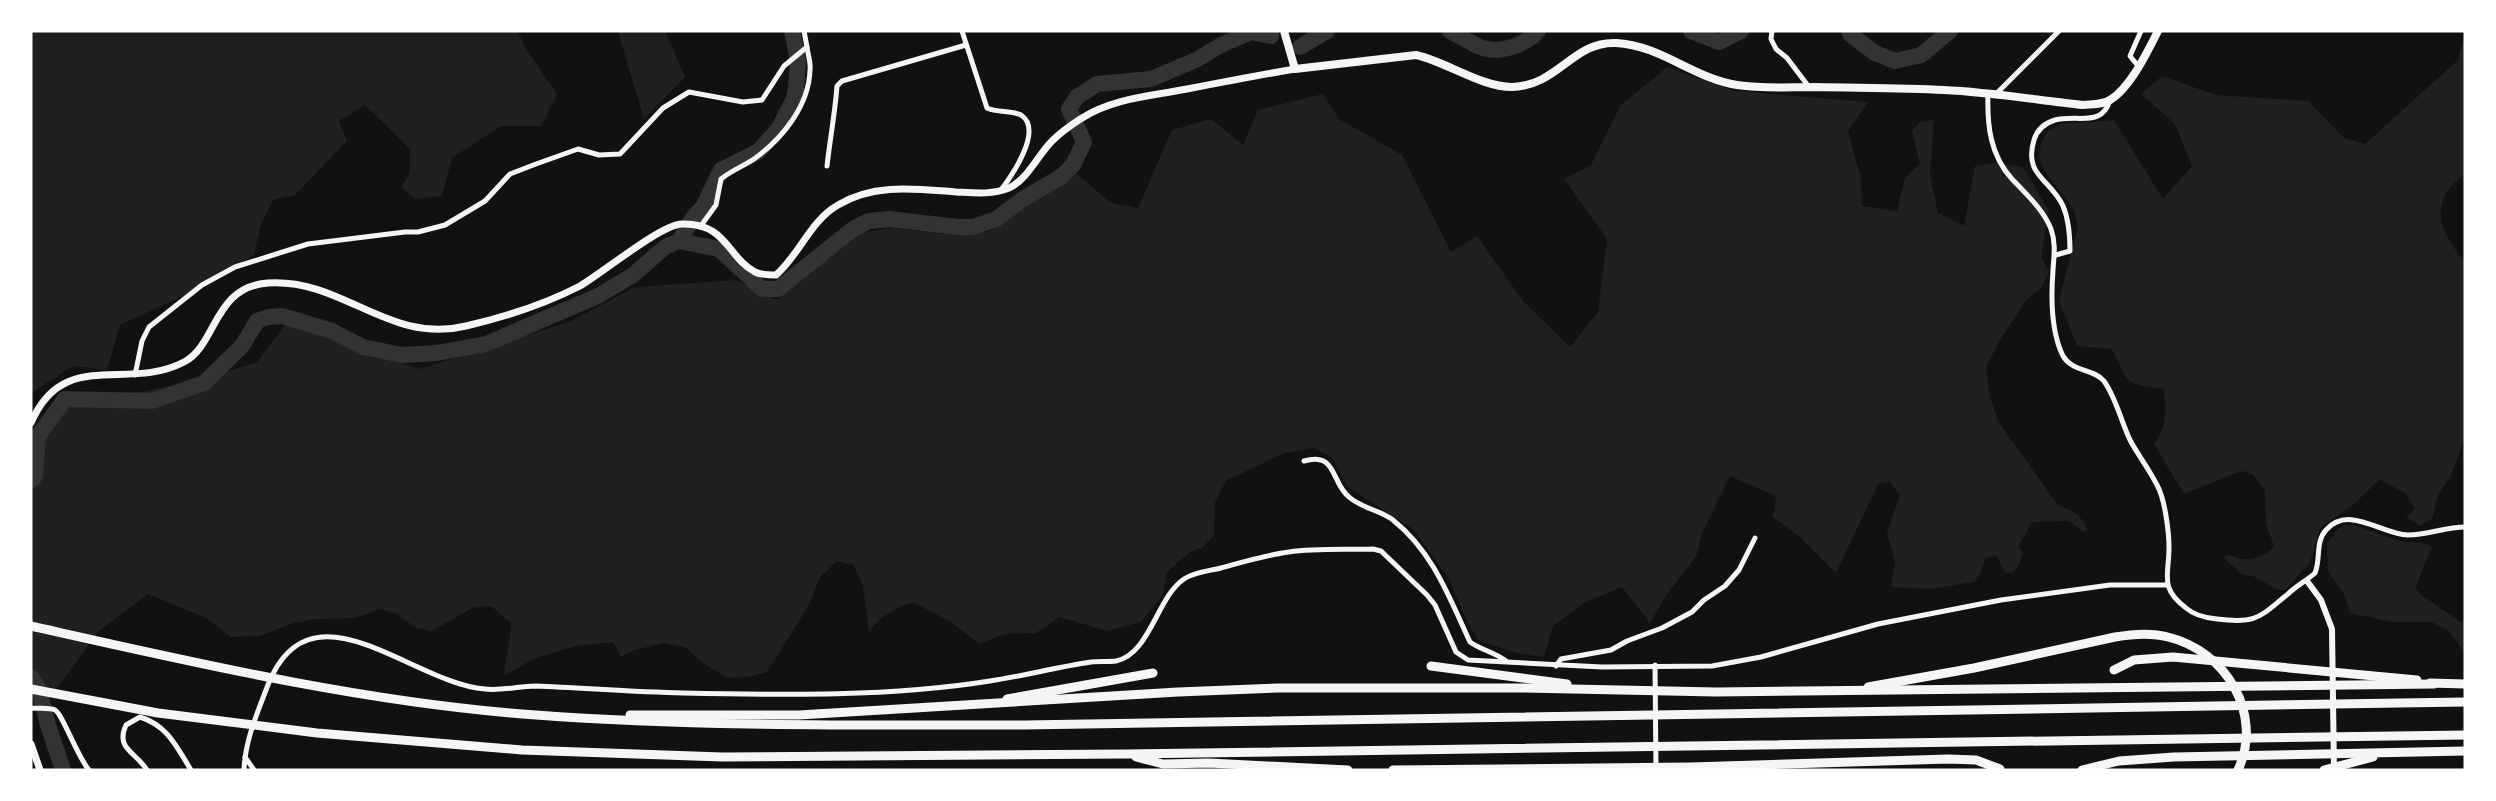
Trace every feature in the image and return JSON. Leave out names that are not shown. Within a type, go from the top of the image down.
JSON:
[{"type":"highway","points":[[31,626],[225,669],[401,700],[535,715],[672,722],[827,725],[1024,724],[2465,702]]},
{"type":"highway","points":[[1828,692],[1910,681],[2134,634],[2168,637],[2198,649],[2221,668],[2239,695],[2248,728],[2247,744],[2238,770]]},
{"type":"highway","points":[[2114,670],[2134,660],[2173,657],[2410,678],[2434,684]]},
{"type":"highway","points":[[1431,666],[1617,690]]},
{"type":"highway","points":[[962,707],[1153,673]]},
{"type":"highway","points":[[535,715],[799,715],[962,707],[1178,692],[1278,688],[1828,692],[2465,684]]},
{"type":"highway","points":[[31,689],[158,713],[317,733],[512,749],[722,757],[1126,754],[2465,735]]},
{"type":"highway","points":[[2324,770],[2362,759],[2423,752]]},
{"type":"highway","points":[[2082,770],[2119,761],[2174,757],[2465,752]]},
{"type":"highway","points":[[1126,754],[1163,764],[1209,763],[1348,770]]},
{"type":"highway","points":[[1393,770],[1691,767],[1948,759],[1976,760],[2000,769]]},
{"type":"main road","points":[[1284,31],[1295,69]]},
{"type":"main road","points":[[31,423],[47,396],[76,377],[98,374],[135,375],[169,369],[187,361],[201,347],[215,319],[229,300],[246,290],[266,283],[307,286],[333,294],[380,318],[406,326],[430,330],[449,330],[499,317],[569,290],[603,272],[665,228],[683,224],[713,231],[727,242],[754,272],[776,275],[789,264],[824,215],[852,198],[876,190],[901,188],[980,193],[1000,191],[1012,187],[1023,177],[1052,141],[1069,126],[1084,116],[1108,105],[1139,97],[1295,69],[1416,55],[1434,60],[1492,84],[1510,87],[1528,86],[1545,80],[1586,49],[1601,44],[1617,43],[1649,51],[1713,79],[1735,85],[1782,89],[1945,90],[2083,105],[2098,104],[2110,100],[2139,67],[2158,31]]},
{"type":"main road","points":[[31,744],[40,770]]},
{"type":"street","points":[[698,226],[716,206],[721,179],[736,168],[752,161],[767,149],[781,136],[794,118],[803,99],[810,71],[804,31]]},
{"type":"street","points":[[962,31],[987,108],[996,112],[1020,114],[1027,121],[1029,133],[1025,149],[1012,175],[1000,191]]},
{"type":"street","points":[[1772,31],[1771,39],[1776,49],[1787,58],[1809,88]]},
{"type":"street","points":[[2059,31],[1991,95],[1987,116],[1991,141],[1996,156],[2010,177],[2037,205],[2051,230],[2056,255],[2053,271],[2054,320],[2064,357],[2073,367],[2093,373],[2105,383],[2131,440],[2159,488],[2168,533],[2169,549],[2165,572],[2167,585],[2184,608],[2196,615],[2238,622],[2263,615],[2306,581],[2318,566],[2319,542],[2322,535],[2328,528],[2342,521],[2352,519],[2381,530],[2407,536],[2453,527],[2465,527]]},
{"type":"street","points":[[2139,67],[2130,56],[2141,31]]},
{"type":"street","points":[[827,166],[837,86],[842,81],[966,45]]},
{"type":"street","points":[[135,375],[142,341],[150,327],[202,285],[234,267],[308,244],[418,232],[445,224],[485,201],[510,174],[578,149],[599,155],[620,154],[663,108],[689,92],[743,102],[762,100],[784,66],[807,48]]},
{"type":"street","points":[[2056,255],[2070,251],[2069,231],[2062,205],[2035,170],[2030,158],[2035,136],[2043,126],[2053,120],[2100,116],[2107,110],[2110,100]]},
{"type":"street","points":[[1304,461],[1315,458],[1322,460],[1329,466],[1348,497],[1390,518],[1404,530],[1434,565],[1470,642],[1495,652],[1506,661]]},
{"type":"street","points":[[1556,666],[1561,659],[1611,650],[1627,641],[1662,628],[1692,612],[1704,600],[1725,586],[1739,570],[1755,538]]},
{"type":"street","points":[[244,770],[247,744],[273,670],[290,649],[303,641],[317,637],[332,636],[358,641],[408,664],[457,683],[484,689],[536,686],[744,694],[919,689],[989,682],[1091,662],[1115,661],[1126,657],[1136,649],[1173,590],[1186,577],[1293,551],[1372,549],[1380,551],[1427,595],[1434,605],[1456,652],[1461,656],[1468,660],[1506,661],[1556,666],[1712,666],[1761,657],[1878,624],[2062,591],[2110,585],[2167,585]]},
{"type":"street","points":[[2306,581],[2321,600],[2332,629],[2334,644],[2334,770]]},
{"type":"street","points":[[1654,665],[1656,770]]},
{"type":"street","points":[[31,708],[53,709],[62,718],[74,748],[89,770]]},
{"type":"street","points":[[147,770],[125,747],[122,740],[126,725],[140,717],[157,723],[165,730],[191,770]]},
{"type":"street","points":[[245,757],[254,770]]},
{"type":"shaded area","points":[[31,31],[518,31],[524,46],[557,94],[541,126],[501,126],[452,158],[442,196],[415,199],[401,187],[410,173],[410,149],[365,105],[339,121],[347,141],[295,195],[273,200],[261,224],[254,255],[185,295],[120,325],[107,370],[73,366],[31,393]]},
{"type":"shaded area","points":[[618,31],[665,31],[685,77],[644,119]]},
{"type":"shaded area","points":[[2465,34],[2465,174],[2445,195],[2441,206],[2441,217],[2449,240],[2465,262],[2465,437],[2451,475],[2438,496],[2432,519],[2420,526],[2406,517],[2415,509],[2406,494],[2380,479],[2353,505],[2320,528],[2310,563],[2285,590],[2276,589],[2253,576],[2241,574],[2224,558],[2227,554],[2240,559],[2252,559],[2264,555],[2274,546],[2266,524],[2265,490],[2252,474],[2242,471],[2184,494],[2154,444],[2164,424],[2164,389],[2144,386],[2129,380],[2111,349],[2077,346],[2059,300],[2078,226],[2073,208],[2044,170],[2039,157],[2041,144],[2047,132],[2060,124],[2114,120],[2163,199],[2192,166],[2175,124],[2141,94],[2162,76],[2216,95],[2308,101],[2344,138],[2365,144],[2458,60]]},
{"type":"shaded area","points":[[1667,67],[1734,91],[1868,102],[1848,131],[1861,179],[1862,206],[1897,211],[1905,178],[1920,163],[1912,131],[1920,122],[1934,120],[1930,175],[1938,213],[1964,226],[1975,166],[1997,163],[2023,167],[2049,211],[2041,257],[2049,272],[2041,288],[2026,300],[1999,342],[1986,367],[1990,397],[1998,421],[2057,504],[2078,515],[2086,525],[2087,531],[2082,531],[2069,521],[2032,522],[2018,547],[2023,552],[2019,565],[2013,572],[2005,573],[1996,555],[1986,558],[1981,572],[1974,582],[1929,589],[1891,587],[1895,562],[1887,533],[1900,495],[1890,482],[1878,484],[1836,573],[1801,538],[1773,517],[1776,496],[1730,476],[1702,533],[1696,557],[1669,591],[1650,623],[1622,587],[1582,604],[1553,626],[1544,657],[1517,653],[1479,641],[1468,623],[1448,577],[1414,530],[1348,487],[1332,458],[1314,448],[1284,453],[1226,481],[1215,502],[1214,535],[1202,548],[1191,551],[1167,572],[1163,595],[1141,622],[1107,631],[1060,617],[1036,633],[1004,634],[979,644],[954,624],[913,602],[889,613],[869,631],[863,585],[853,565],[837,561],[820,577],[809,605],[767,672],[748,677],[728,678],[703,663],[686,648],[664,643],[635,650],[621,657],[613,642],[577,646],[535,658],[504,676],[511,623],[491,606],[472,608],[432,631],[416,628],[395,613],[379,609],[356,618],[316,619],[294,623],[259,636],[231,637],[206,618],[148,594],[98,632],[50,698],[44,700],[38,674],[31,668],[31,462],[43,435],[71,405],[202,380],[257,362],[287,322],[419,369],[569,322],[635,287],[736,280],[776,300],[860,233],[891,228],[954,235],[987,232],[1076,173],[1111,203],[1138,208],[1172,130],[1211,119],[1243,145],[1258,110],[1323,94],[1339,119],[1402,155],[1451,252],[1477,236],[1523,301],[1570,347],[1598,312],[1607,239],[1564,179],[1591,165],[1620,106]]},
{"type":"shaded area","points":[[2345,525],[2360,527],[2398,540],[2422,543],[2432,547],[2415,588],[2420,594],[2465,625],[2465,653],[2449,631],[2432,622],[2393,622],[2350,613],[2345,596],[2328,571],[2327,544],[2338,529]]},
{"type":"waterway","points":[[679,241],[693,218],[703,207],[721,170],[759,151],[779,128],[794,99],[796,88],[798,61],[792,31]]},
{"type":"waterway","points":[[1300,47],[1327,31]]},
{"type":"waterway","points":[[1450,31],[1478,46],[1494,50],[1522,43],[1538,31]]},
{"type":"waterway","points":[[1691,31],[1719,42],[1741,31]]},
{"type":"waterway","points":[[1849,31],[1851,35],[1875,53],[1895,61],[1921,55],[1950,31]]},
{"type":"waterway","points":[[31,480],[35,476],[38,436],[65,399],[152,401],[204,383],[242,346],[257,321],[268,317],[282,316],[332,331],[363,347],[402,355],[437,353],[486,344],[598,296],[633,275],[665,247],[679,241],[719,249],[762,289],[778,289],[853,229],[869,221],[889,219],[974,227],[996,219],[1023,199],[1062,176],[1073,165],[1084,142],[1069,109],[1077,97],[1097,84],[1151,79],[1196,60],[1221,45],[1251,32],[1271,36]]},
{"type":"waterway","points":[[31,677],[39,690],[63,770]]}]
